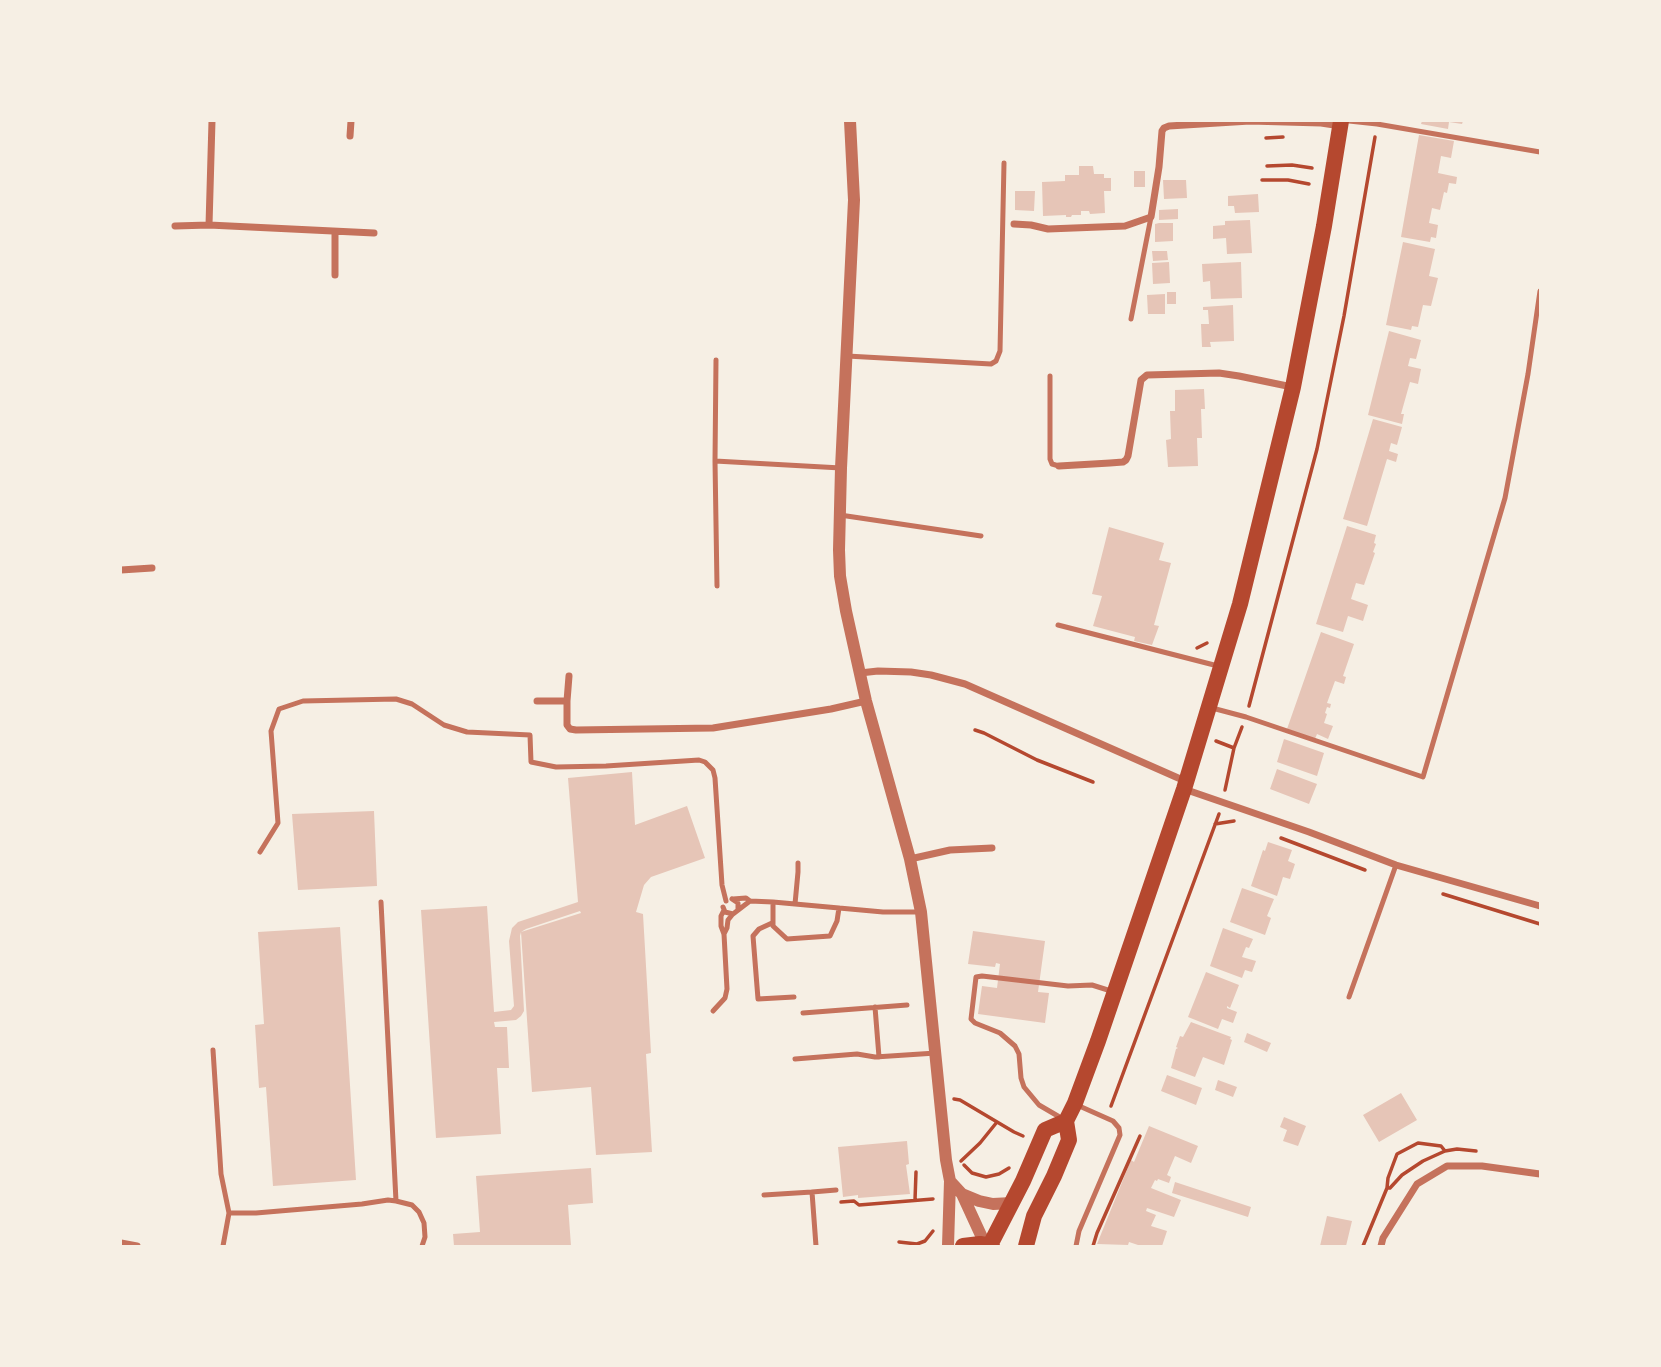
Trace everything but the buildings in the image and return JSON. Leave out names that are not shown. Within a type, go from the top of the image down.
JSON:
[{"type":"main road","points":[[1026,1246],[1034,1216],[1069,1140],[1066,1121],[1115,992],[1185,785],[1240,604],[1293,387],[1344,122]]},
{"type":"main road","points":[[963,1246],[989,1245],[1012,1203],[1045,1130],[1066,1121]]},
{"type":"street","points":[[209,225],[212,121]]},
{"type":"street","points":[[350,136],[351,121]]},
{"type":"street","points":[[850,121],[854,200],[841,468],[840,576],[866,701],[910,859],[921,912],[950,1181],[948,1246]]},
{"type":"street","points":[[1014,224],[1048,229],[1125,226],[1151,217],[1162,131],[1169,126],[1241,121],[1344,122]]},
{"type":"street","points":[[174,226],[209,225],[374,233]]},
{"type":"street","points":[[335,232],[335,275]]},
{"type":"street","points":[[1059,466],[1126,460],[1142,380],[1147,375],[1219,373],[1293,387]]},
{"type":"street","points":[[121,570],[152,568]]},
{"type":"street","points":[[860,673],[915,672],[965,684],[1223,803],[1396,865],[1540,906]]},
{"type":"street","points":[[569,677],[568,725],[570,729],[576,730],[713,728],[866,701]]},
{"type":"street","points":[[537,701],[567,701]]},
{"type":"street","points":[[910,859],[950,850],[992,848]]},
{"type":"street","points":[[1381,1246],[1383,1238],[1417,1184],[1447,1166],[1482,1166],[1540,1174]]},
{"type":"street","points":[[950,1181],[962,1194],[989,1245]]},
{"type":"street","points":[[962,1194],[985,1203],[1012,1203]]},
{"type":"street","points":[[121,1243],[138,1246]]},
{"type":"lane","points":[[1344,122],[1377,124],[1540,152]]},
{"type":"lane","points":[[847,356],[991,364],[996,361],[1000,351],[1004,163]]},
{"type":"lane","points":[[1132,319],[1151,217]]},
{"type":"lane","points":[[1209,707],[1423,777],[1505,498],[1540,291]]},
{"type":"lane","points":[[716,360],[717,586]]},
{"type":"lane","points":[[1050,376],[1050,459],[1052,464],[1059,466]]},
{"type":"lane","points":[[715,461],[841,468]]},
{"type":"lane","points":[[840,515],[981,536]]},
{"type":"lane","points":[[1058,625],[1221,667]]},
{"type":"lane","points":[[260,852],[278,823],[271,731],[279,709],[303,701],[397,699],[412,704],[444,725],[467,732],[530,735],[531,762],[556,767],[699,760],[705,762],[713,770],[715,778],[722,892],[726,901]]},
{"type":"lane","points":[[795,904],[798,863]]},
{"type":"lane","points":[[1349,997],[1396,865]]},
{"type":"lane","points":[[713,1011],[725,998],[727,989],[724,934],[721,926],[726,901],[746,898],[750,901],[892,913],[921,912]]},
{"type":"lane","points":[[733,899],[738,903],[735,912]]},
{"type":"lane","points":[[724,934],[728,920],[750,901]]},
{"type":"lane","points":[[380,902],[396,1201]]},
{"type":"lane","points":[[773,902],[772,923],[775,930],[786,939],[828,937],[837,921],[839,908]]},
{"type":"lane","points":[[724,910],[728,914],[735,912]]},
{"type":"lane","points":[[772,923],[759,929],[753,936],[758,999],[794,997]]},
{"type":"lane","points":[[1066,1121],[1042,1107],[1026,1089],[1021,1078],[1020,1054],[1015,1046],[1000,1033],[971,1019],[976,977],[1068,986],[1092,985],[1115,992]]},
{"type":"lane","points":[[803,1013],[907,1005]]},
{"type":"lane","points":[[875,1007],[879,1056]]},
{"type":"lane","points":[[213,1050],[221,1174],[229,1213],[223,1246]]},
{"type":"lane","points":[[795,1059],[858,1054],[936,1054]]},
{"type":"lane","points":[[1075,1103],[1116,1124],[1120,1136],[1079,1231],[1076,1246]]},
{"type":"lane","points":[[764,1195],[836,1190]]},
{"type":"lane","points":[[813,1192],[816,1246]]},
{"type":"lane","points":[[229,1213],[396,1201],[412,1205],[419,1212],[425,1223],[422,1246]]},
{"type":"path","points":[[1107,1118],[1223,803],[1234,748],[1246,717],[1317,449],[1360,231],[1377,124]]},
{"type":"path","points":[[1267,166],[1292,165],[1312,168]]},
{"type":"path","points":[[1262,180],[1288,180],[1309,184]]},
{"type":"path","points":[[975,730],[1037,760],[1093,782]]},
{"type":"path","points":[[1214,741],[1234,748]]},
{"type":"path","points":[[954,1099],[1026,1137],[1021,1146]]},
{"type":"path","points":[[997,1122],[976,1147],[960,1160],[970,1171],[986,1177],[999,1174],[1013,1164]]},
{"type":"path","points":[[1093,1246],[1140,1136]]},
{"type":"path","points":[[1387,1188],[1397,1154],[1418,1143],[1441,1146],[1445,1151]]},
{"type":"path","points":[[915,1199],[916,1172]]},
{"type":"path","points":[[910,1181],[917,1181]]},
{"type":"path","points":[[836,1190],[838,1202],[854,1201],[859,1205],[935,1199]]},
{"type":"path","points":[[898,1242],[904,1245],[917,1244],[925,1241],[935,1230]]}]
